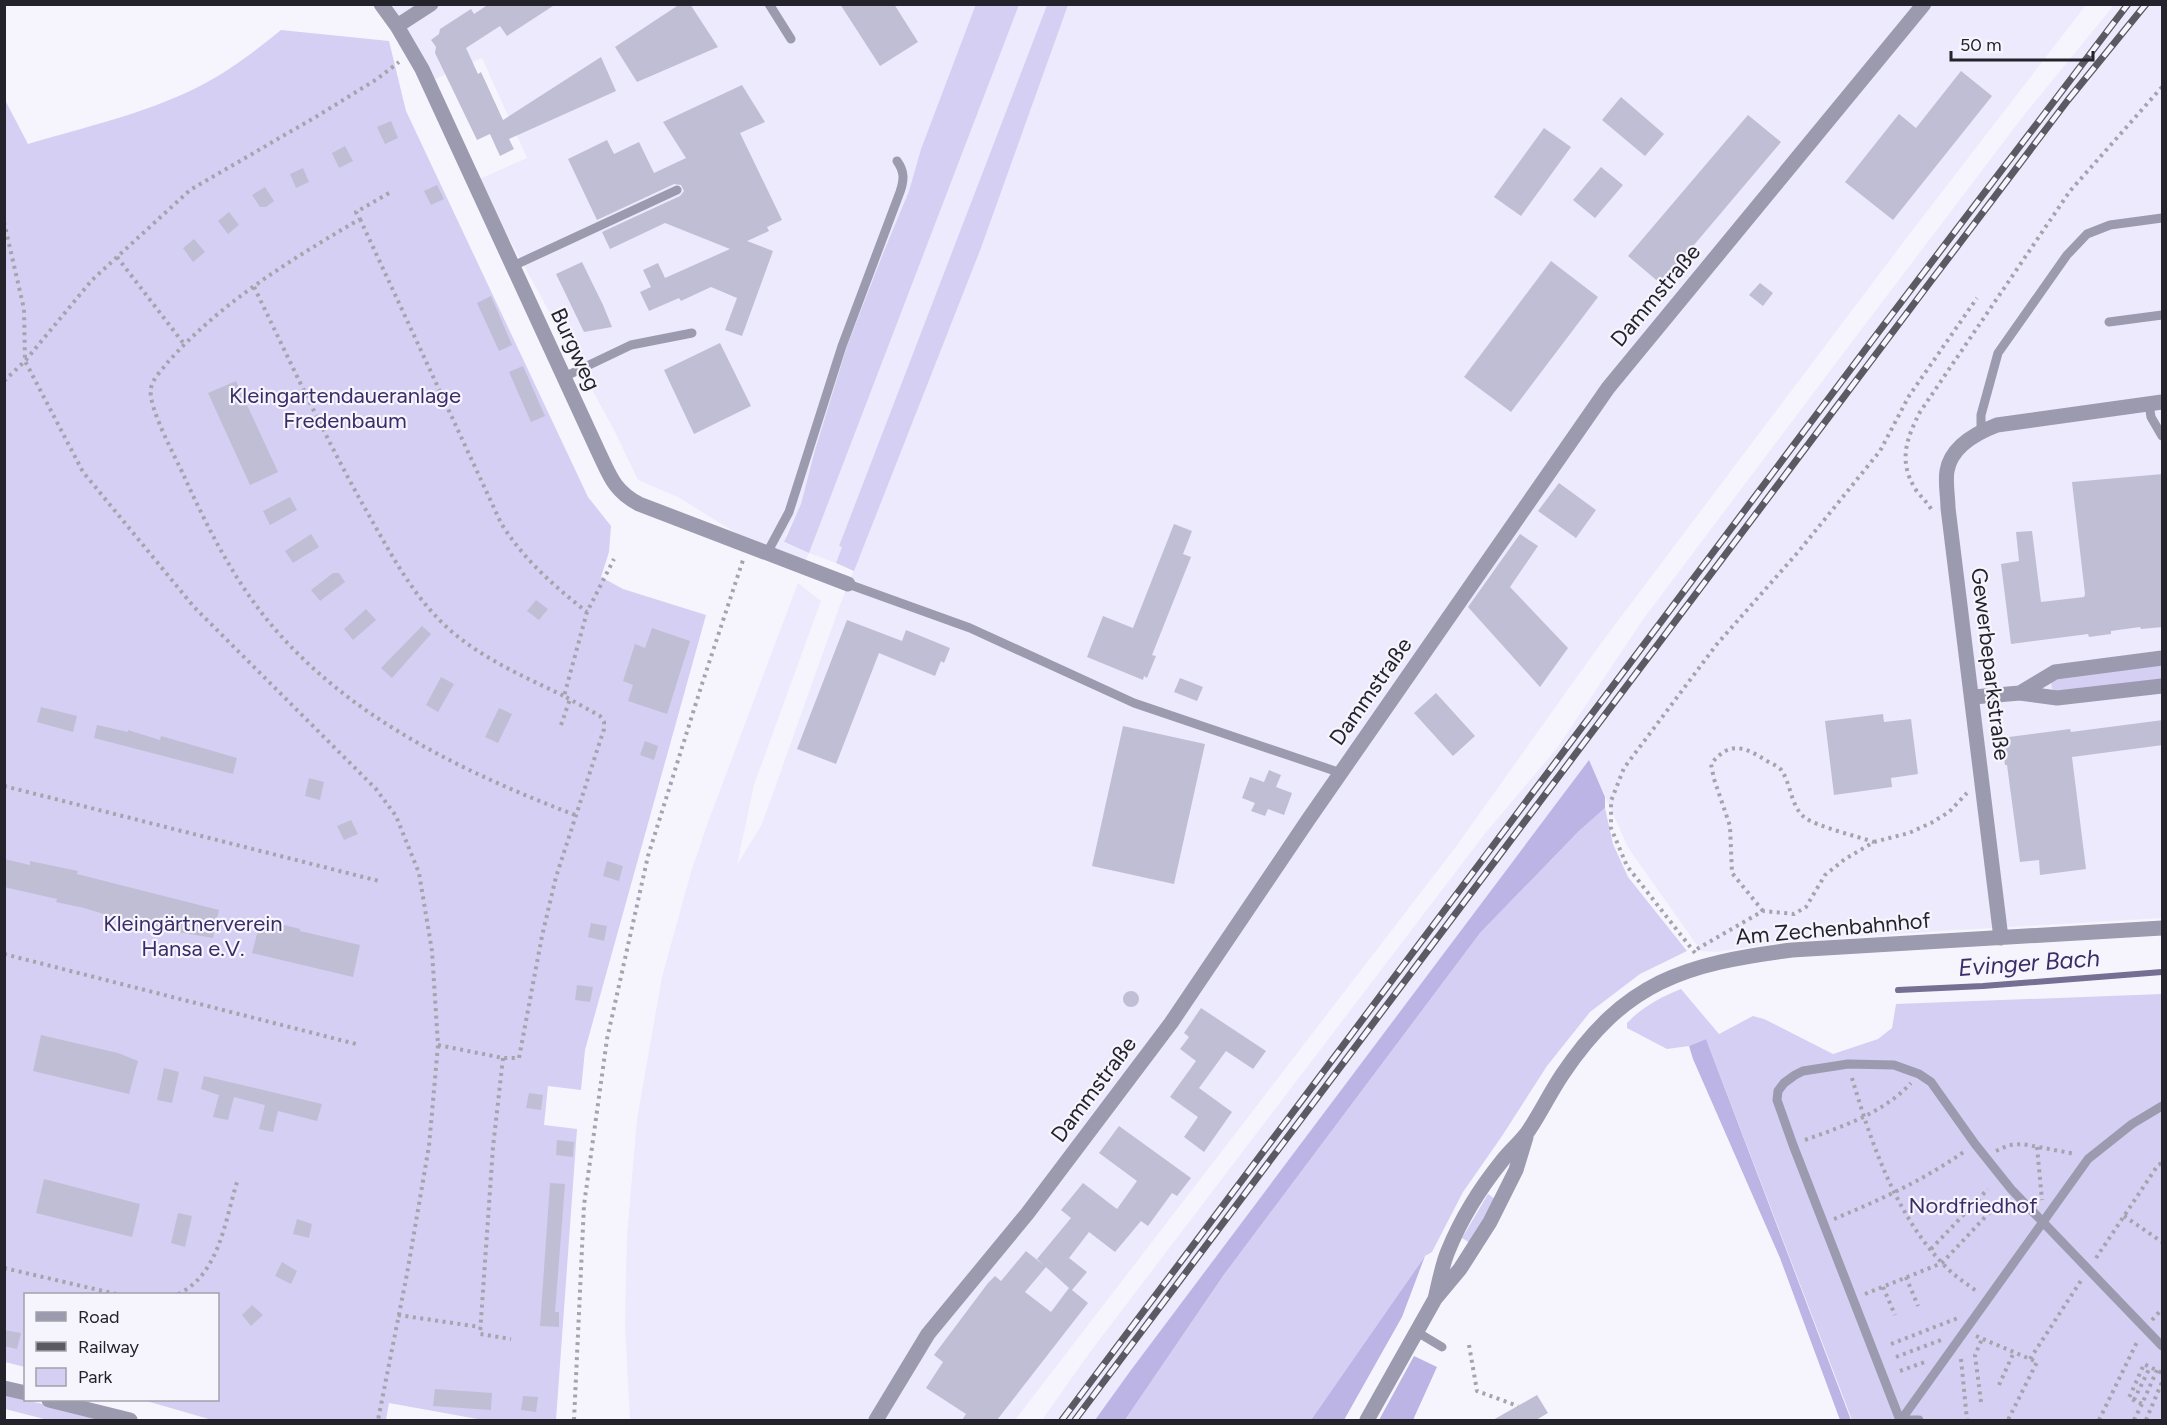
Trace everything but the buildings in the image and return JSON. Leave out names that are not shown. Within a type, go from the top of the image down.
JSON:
[{"type":"street","name":"Burgweg","points":[[381,4],[397,26],[427,78],[609,473],[624,496],[639,504],[848,584]]},
{"type":"street","points":[[397,26],[431,4]]},
{"type":"street","name":"Dammstraße","points":[[876,1420],[928,1334],[1027,1214],[1171,1023],[1608,388],[1924,4]]},
{"type":"street","name":"Gewerbeparkstraße","points":[[2001,938],[1948,508],[1947,470],[1957,449],[1982,431],[1997,425],[2156,403]]},
{"type":"street","points":[[2020,693],[2055,672],[2163,658]]},
{"type":"street","points":[[1973,698],[2020,693],[2057,698],[2163,686]]},
{"type":"street","points":[[2001,938],[2163,928]]},
{"type":"street","name":"Am Zechenbahnhof","points":[[1435,1299],[1448,1251],[1476,1198],[1502,1161],[1528,1132],[1562,1075],[1594,1033],[1619,1008],[1651,986],[1681,972],[1746,956],[1792,950],[2001,938]]},
{"type":"street","name":"Am Zechenbahnhof","points":[[1367,1420],[1435,1299],[1460,1269],[1490,1222],[1516,1170],[1528,1132]]},
{"type":"street","points":[[4,1388],[24,1393]]},
{"type":"street","points":[[53,1401],[130,1420]]},
{"type":"lane","points":[[769,4],[791,39]]},
{"type":"lane","points":[[767,553],[789,512],[842,346],[904,180],[902,168],[897,161]]},
{"type":"lane","points":[[513,266],[677,190]]},
{"type":"lane","points":[[1982,431],[1982,415],[1998,353],[2067,255],[2087,234],[2110,225],[2163,218]]},
{"type":"lane","points":[[2109,322],[2163,315]]},
{"type":"lane","points":[[564,377],[631,345],[692,333]]},
{"type":"lane","points":[[2156,403],[2151,417],[2163,436]]},
{"type":"lane","points":[[848,584],[970,628],[1134,703],[1341,773]]},
{"type":"lane","points":[[1901,1420],[1825,1223],[1792,1145],[1777,1100],[1778,1091],[1784,1083],[1803,1071],[1848,1064],[1894,1065],[1919,1074],[1931,1082],[1975,1144],[2011,1189],[2163,1346]]},
{"type":"lane","points":[[1901,1420],[2088,1160],[2132,1125],[2163,1106]]},
{"type":"lane","points":[[1416,1332],[1442,1347]]},
{"type":"lane","points":[[1908,1420],[1920,1420]]},
{"type":"path","points":[[4,381],[25,361],[92,280],[190,190],[377,79],[411,50]]},
{"type":"path","points":[[1932,511],[1916,489],[1907,468],[1904,453],[1910,432],[1920,412],[2070,191],[2163,87]]},
{"type":"path","points":[[389,193],[356,212],[501,523],[521,552],[570,599],[588,612]]},
{"type":"path","points":[[360,219],[299,255],[254,287],[184,344],[155,378],[151,387],[153,405],[189,488],[219,546],[244,589],[273,627],[296,652],[342,693],[387,725],[430,751],[530,798],[575,815]]},
{"type":"path","points":[[5,223],[24,309],[25,361],[83,472],[194,607],[376,789],[396,816],[418,873],[432,951],[438,1045],[429,1146],[378,1420]]},
{"type":"path","points":[[117,257],[184,344]]},
{"type":"path","points":[[254,287],[344,473],[394,561],[421,601],[461,639],[500,664],[600,716],[604,722],[604,729],[556,877],[542,936],[519,1058],[503,1058],[438,1045]]},
{"type":"path","points":[[1705,965],[1627,866],[1611,828],[1611,801],[1624,768],[1717,644],[1799,551],[1880,451],[1909,396],[1977,298]]},
{"type":"path","points":[[574,1420],[584,1205],[607,1039],[648,856],[748,545]]},
{"type":"path","points":[[564,696],[588,612],[614,559]]},
{"type":"path","points":[[561,725],[570,699]]},
{"type":"path","points":[[1763,911],[1732,873],[1730,826],[1711,764],[1719,754],[1733,748],[1749,749],[1781,769],[1798,809],[1805,818],[1874,842]]},
{"type":"path","points":[[4,786],[379,881]]},
{"type":"path","points":[[1694,951],[1763,911],[1794,914],[1806,907],[1825,875],[1845,859],[1874,842],[1909,833],[1931,823],[1949,812],[1970,789],[1984,788]]},
{"type":"path","points":[[4,954],[356,1044]]},
{"type":"path","points":[[503,1058],[493,1147],[480,1334],[511,1339]]},
{"type":"path","points":[[1848,1064],[1864,1118],[1895,1193],[1917,1232],[1941,1263],[1988,1299]]},
{"type":"path","points":[[1792,1145],[1864,1118],[1904,1090],[1919,1074]]},
{"type":"path","points":[[1825,1223],[1895,1193],[1932,1173],[1975,1144]]},
{"type":"path","points":[[1987,1158],[2009,1145],[2022,1144],[2071,1153],[2088,1160]]},
{"type":"path","points":[[2037,1147],[2044,1222]]},
{"type":"path","points":[[180,1293],[200,1280],[206,1272],[216,1251],[237,1182]]},
{"type":"path","points":[[1931,1249],[1988,1189]]},
{"type":"path","points":[[1853,1299],[1941,1263],[2011,1189]]},
{"type":"path","points":[[2124,1216],[2163,1242]]},
{"type":"path","points":[[4,1268],[112,1293]]},
{"type":"path","points":[[1906,1277],[1918,1306]]},
{"type":"path","points":[[1883,1287],[1895,1315]]},
{"type":"path","points":[[1891,1344],[1981,1309]]},
{"type":"path","points":[[398,1315],[480,1327]]},
{"type":"path","points":[[2099,1420],[2135,1344],[2147,1330]]},
{"type":"path","points":[[1896,1357],[1965,1331],[2037,1362],[2007,1420]]},
{"type":"path","points":[[1980,1402],[1976,1355],[1982,1339]]},
{"type":"path","points":[[1959,1340],[1967,1420]]},
{"type":"path","points":[[1469,1345],[1477,1390],[1518,1406]]},
{"type":"path","points":[[1999,1385],[2014,1352]]},
{"type":"path","points":[[2142,1404],[2129,1398],[2144,1364],[2163,1373]]},
{"type":"path","points":[[2134,1420],[2157,1370]]},
{"type":"path","points":[[2146,1420],[2163,1382]]},
{"type":"shaded area","points":[[389,5],[976,5],[921,149],[909,191],[847,346],[815,450],[801,505],[786,534],[784,543],[809,553],[803,567],[752,543],[678,497],[638,480],[613,428],[477,180],[527,158],[482,58],[431,81]]},
{"type":"shaded area","points":[[1019,5],[1047,5],[839,546],[842,547],[836,563],[809,553]]},
{"type":"shaded area","points":[[1068,5],[2086,5],[1908,236],[1599,646],[1455,848],[1015,1420],[630,1420],[625,1329],[626,1270],[637,1119],[662,977],[691,872],[798,583],[821,601],[754,785],[737,865],[762,824],[840,605],[981,248]]},
{"type":"shaded area","points":[[2114,5],[2162,5],[2162,918],[1792,940],[1716,952],[1701,951],[1629,849],[1589,761],[1095,1420],[1042,1420],[1090,1352],[1483,836],[1557,748],[1644,618],[1851,343],[2024,115]]},
{"type":"shaded area","points":[[1589,760],[1605,797],[1605,808],[1579,831],[1480,933],[1223,1276],[1125,1420],[1095,1420],[1131,1370]]},
{"type":"shaded area","points":[[1706,1039],[1851,1420],[1840,1420],[1780,1258],[1693,1059],[1689,1046]]},
{"type":"shaded area","points":[[1425,1256],[1402,1317],[1344,1420],[1311,1420]]},
{"type":"shaded area","points":[[1414,1356],[1437,1367],[1413,1420],[1379,1420]]},
{"type":"green space","points":[[976,4],[1019,5],[809,553],[784,542],[801,504],[847,346],[909,191],[921,149]]},
{"type":"green space","points":[[1047,5],[1068,5],[981,248],[854,571],[836,563],[842,547],[839,546]]},
{"type":"green space","points":[[281,30],[389,41],[406,111],[588,497],[611,526],[609,552],[601,577],[623,589],[706,615],[585,1050],[581,1090],[548,1086],[544,1125],[577,1129],[556,1420],[483,1420],[389,1403],[386,1420],[212,1420],[146,1401],[219,1401],[219,1293],[24,1293],[24,1367],[5,1362],[4,98],[28,144],[114,119],[178,97],[231,68]]},
{"type":"green space","points":[[2162,662],[2162,682],[2054,691],[2052,686],[2055,676]]},
{"type":"green space","points":[[1605,808],[1613,844],[1628,877],[1687,951],[1640,974],[1590,1012],[1547,1066],[1463,1192],[1432,1252],[1425,1256],[1311,1420],[1125,1420],[1223,1276],[1480,933],[1579,831]]},
{"type":"green space","name":"Nordfriedhof","points":[[1681,989],[1719,1034],[1753,1016],[1764,1019],[1833,1054],[1878,1039],[1892,1028],[1896,1004],[2162,994],[2162,1420],[1852,1420],[1706,1039],[1689,1046],[1667,1049],[1627,1028],[1627,1023],[1645,1007]]},
{"type":"green space","points":[[1488,1194],[1495,1199],[1470,1243],[1462,1238]]},
{"type":"green space","points":[[4,1395],[112,1420],[48,1420],[5,1409]]},
{"type":"waterway","name":"Evinger Bach","points":[[1898,990],[2162,972]]},
{"type":"railway","points":[[1062,1420],[1880,330],[2128,4]]},
{"type":"railway","points":[[1075,1420],[1931,281],[2068,100],[2146,4]]},
{"type":"park label","name":"Kleingartendaueranlage Fredenbaum","points":[[345,408]]},
{"type":"park label","name":"Kleingärtnerverein Hansa e.V.","points":[[193,936]]}]
